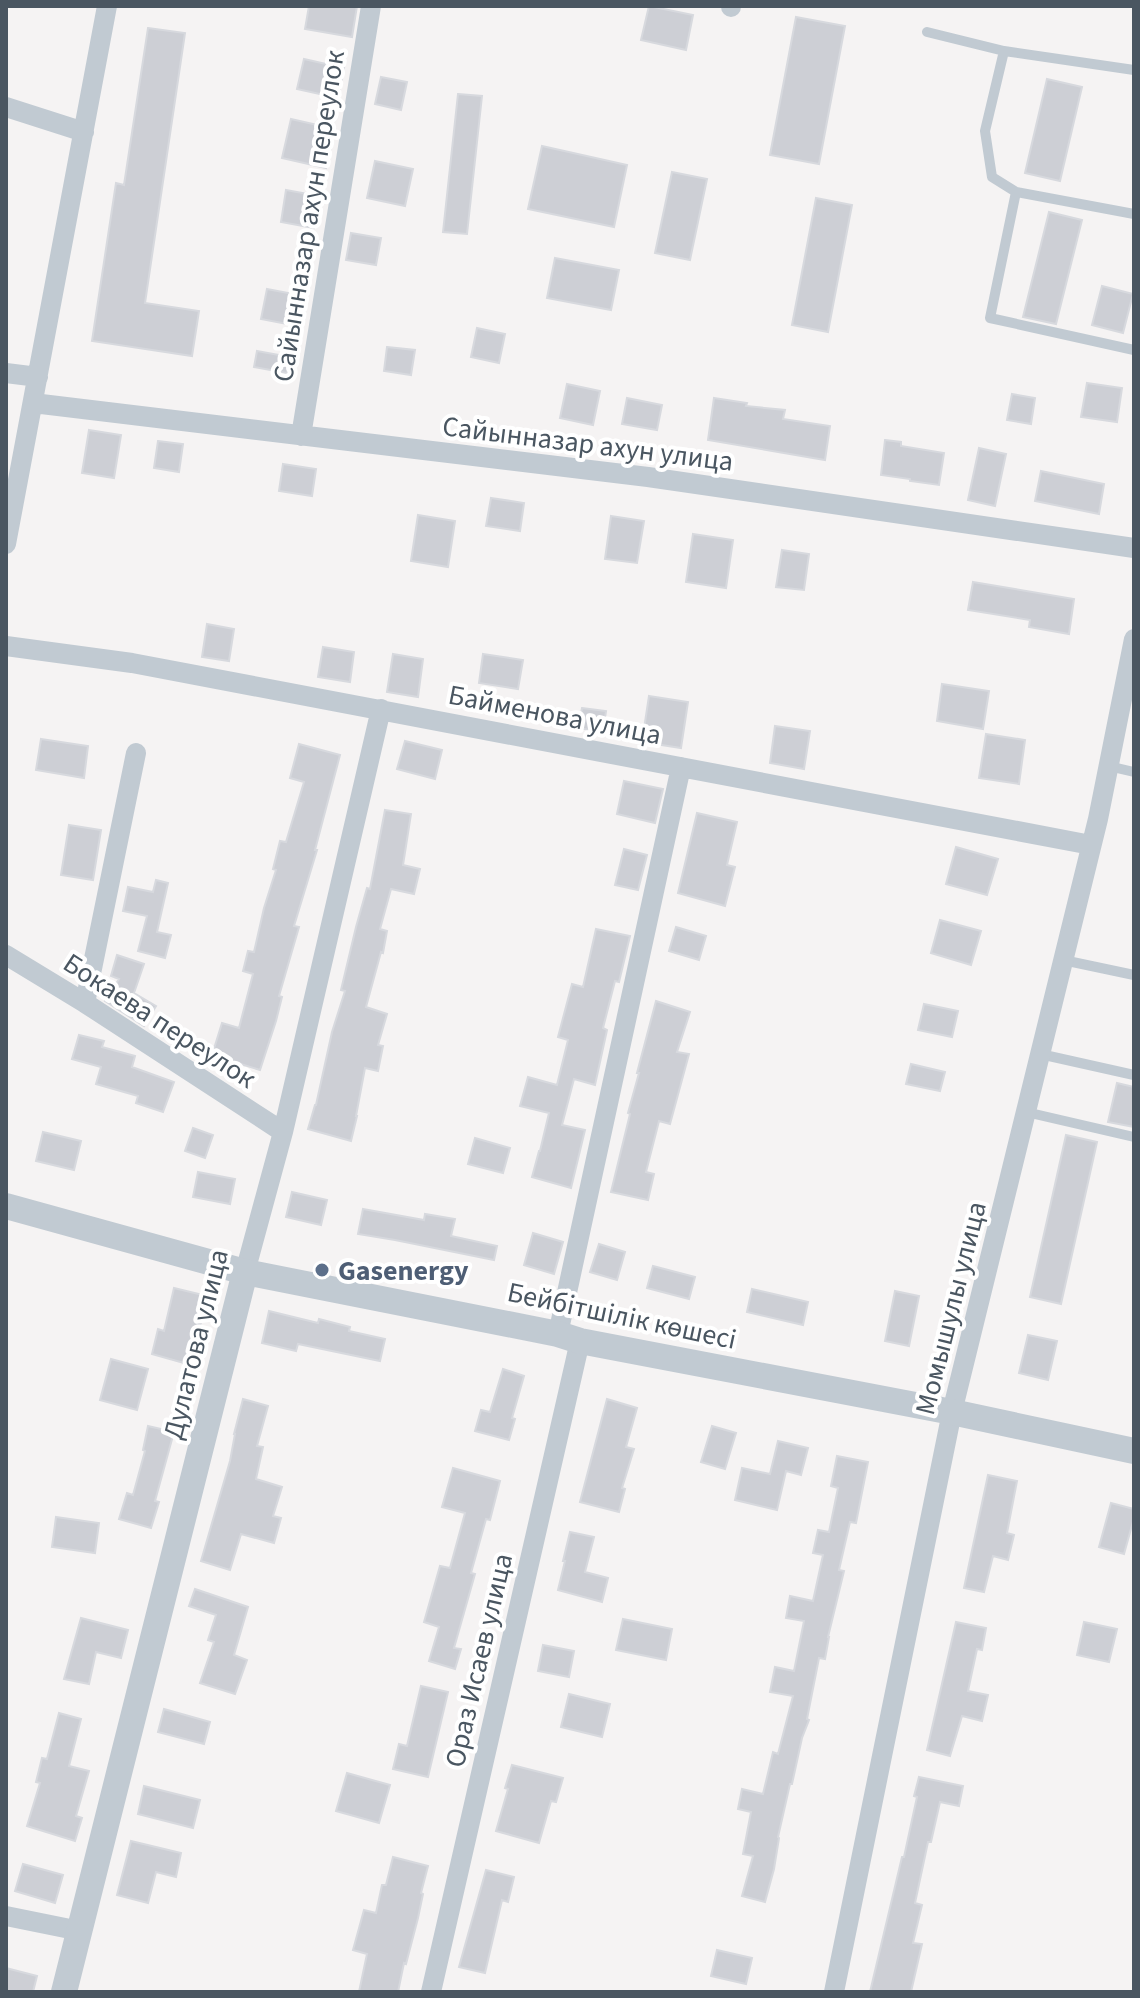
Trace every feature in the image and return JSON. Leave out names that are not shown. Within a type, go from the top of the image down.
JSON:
[{"type":"street","points":[[6,544],[107,6]]},
{"type":"street","name":"Сайынназар ахун переулок","points":[[301,436],[371,6]]},
{"type":"street","points":[[6,107],[84,132]]},
{"type":"street","points":[[6,373],[38,377]]},
{"type":"street","name":"Сайынназар ахун улица","points":[[33,403],[648,477],[1134,548]]},
{"type":"street","name":"Момышулы улица","points":[[834,1992],[952,1412],[1091,845],[1134,639]]},
{"type":"street","name":"Байменова улица","points":[[6,646],[132,663],[1091,845]]},
{"type":"street","name":"Дулатова улица","points":[[64,1992],[283,1132],[381,709]]},
{"type":"street","points":[[85,1003],[136,753]]},
{"type":"street","name":"Ораз Исаев улица","points":[[431,1992],[569,1338],[681,767]]},
{"type":"street","name":"Бокаева переулок","points":[[6,955],[283,1132]]},
{"type":"street","name":"Бейбітшілік көшесі","points":[[6,1206],[245,1272],[1134,1451]]},
{"type":"street","points":[[6,1916],[80,1931]]},
{"type":"lane","points":[[927,32],[1004,51],[1134,70]]},
{"type":"lane","points":[[1004,51],[985,131],[992,177],[1016,192],[1134,214]]},
{"type":"lane","points":[[1016,192],[990,318],[1134,350]]},
{"type":"lane","points":[[1108,766],[1134,772]]},
{"type":"lane","points":[[1063,960],[1134,975]]},
{"type":"lane","points":[[1040,1054],[1134,1075]]},
{"type":"lane","points":[[1026,1112],[1134,1137]]},
{"type":"building","points":[[309,6],[357,6],[352,37],[305,29]]},
{"type":"building","points":[[649,6],[693,15],[686,50],[641,40]]},
{"type":"building","points":[[796,17],[845,26],[819,164],[770,155]]},
{"type":"building","points":[[148,28],[185,33],[145,303],[199,311],[192,356],[92,341],[116,183],[124,185]]},
{"type":"building","points":[[304,59],[344,68],[338,98],[297,89]]},
{"type":"building","points":[[381,77],[407,82],[401,110],[375,104]]},
{"type":"building","points":[[1047,79],[1082,87],[1060,181],[1025,173]]},
{"type":"building","points":[[458,94],[482,96],[467,234],[443,232]]},
{"type":"building","points":[[291,119],[335,129],[326,168],[282,158]]},
{"type":"building","points":[[542,146],[627,165],[614,227],[528,209]]},
{"type":"building","points":[[375,161],[413,169],[405,206],[367,198]]},
{"type":"building","points":[[672,172],[707,179],[690,260],[655,253]]},
{"type":"building","points":[[286,190],[319,196],[314,228],[281,222]]},
{"type":"building","points":[[816,198],[852,205],[828,332],[792,325]]},
{"type":"building","points":[[1049,212],[1082,220],[1056,324],[1023,317]]},
{"type":"building","points":[[351,233],[381,238],[376,265],[346,260]]},
{"type":"building","points":[[555,258],[619,270],[611,310],[547,298]]},
{"type":"building","points":[[1102,286],[1133,294],[1123,333],[1092,325]]},
{"type":"building","points":[[267,289],[304,296],[298,326],[261,319]]},
{"type":"building","points":[[477,328],[505,334],[499,363],[471,357]]},
{"type":"building","points":[[387,347],[415,350],[411,375],[384,371]]},
{"type":"building","points":[[257,351],[290,357],[287,373],[254,367]]},
{"type":"building","points":[[1087,383],[1122,388],[1117,422],[1081,417]]},
{"type":"building","points":[[567,384],[600,391],[593,425],[560,418]]},
{"type":"building","points":[[1012,394],[1035,398],[1031,424],[1007,420]]},
{"type":"building","points":[[627,398],[662,405],[657,430],[622,424]]},
{"type":"building","points":[[714,398],[747,403],[746,406],[785,410],[783,419],[830,426],[825,460],[708,440]]},
{"type":"building","points":[[89,430],[121,435],[114,478],[82,473]]},
{"type":"building","points":[[885,440],[901,442],[901,446],[944,453],[939,485],[881,475]]},
{"type":"building","points":[[158,441],[183,444],[179,472],[154,468]]},
{"type":"building","points":[[979,448],[1006,454],[995,506],[968,500]]},
{"type":"building","points":[[283,464],[316,469],[312,496],[279,491]]},
{"type":"building","points":[[1041,471],[1104,484],[1099,514],[1035,501]]},
{"type":"building","points":[[491,498],[524,503],[520,531],[486,526]]},
{"type":"building","points":[[418,515],[455,521],[448,567],[411,561]]},
{"type":"building","points":[[611,516],[644,521],[637,563],[605,559]]},
{"type":"building","points":[[693,534],[733,540],[726,588],[686,582]]},
{"type":"building","points":[[782,550],[809,554],[804,590],[776,587]]},
{"type":"building","points":[[973,582],[1074,599],[1069,634],[1029,627],[1030,620],[968,610]]},
{"type":"building","points":[[207,624],[234,629],[229,661],[202,657]]},
{"type":"building","points":[[323,647],[354,652],[350,682],[318,677]]},
{"type":"building","points":[[393,654],[423,659],[418,697],[387,692]]},
{"type":"building","points":[[483,654],[523,660],[518,689],[479,683]]},
{"type":"building","points":[[942,684],[989,691],[983,729],[937,721]]},
{"type":"building","points":[[649,696],[688,702],[681,748],[642,742]]},
{"type":"building","points":[[582,708],[606,711],[603,732],[578,728]]},
{"type":"building","points":[[775,726],[810,731],[804,769],[770,763]]},
{"type":"building","points":[[986,734],[1025,740],[1019,784],[979,778]]},
{"type":"building","points":[[41,739],[88,746],[84,778],[36,770]]},
{"type":"building","points":[[405,741],[442,750],[435,779],[397,769]]},
{"type":"building","points":[[299,744],[340,755],[317,850],[294,926],[299,927],[279,996],[282,997],[276,1021],[260,1070],[212,1055],[222,1023],[239,1028],[253,974],[243,971],[248,951],[254,952],[276,870],[273,869],[280,841],[286,842],[304,782],[290,778]]},
{"type":"building","points":[[624,781],[663,789],[655,823],[617,814]]},
{"type":"building","points":[[385,810],[411,814],[403,865],[420,869],[414,894],[391,889],[380,929],[387,931],[366,1007],[387,1014],[378,1045],[383,1046],[378,1071],[365,1068],[351,1141],[308,1129],[345,991],[341,990],[356,927],[367,888],[370,889]]},
{"type":"building","points":[[697,813],[737,822],[727,865],[735,867],[725,906],[678,893]]},
{"type":"building","points":[[69,825],[101,830],[93,880],[61,875]]},
{"type":"building","points":[[956,847],[998,859],[987,895],[946,884]]},
{"type":"building","points":[[624,849],[647,855],[638,890],[615,885]]},
{"type":"building","points":[[156,880],[168,883],[157,932],[171,935],[165,958],[138,951],[147,916],[123,911],[128,887],[153,892]]},
{"type":"building","points":[[940,920],[981,931],[971,965],[931,953]]},
{"type":"building","points":[[676,927],[706,936],[699,960],[669,951]]},
{"type":"building","points":[[596,929],[630,936],[603,1028],[607,1030],[595,1085],[574,1079],[562,1125],[585,1130],[571,1188],[532,1177],[549,1113],[520,1106],[528,1077],[557,1085],[568,1040],[558,1037],[572,984],[583,987]]},
{"type":"building","points":[[117,955],[144,964],[134,993],[156,1006],[144,1026],[105,1001],[119,979],[111,976]]},
{"type":"building","points":[[656,1001],[690,1012],[677,1052],[689,1054],[670,1124],[659,1121],[646,1172],[654,1174],[648,1200],[611,1192]]},
{"type":"building","points":[[924,1004],[958,1011],[952,1037],[918,1030]]},
{"type":"building","points":[[79,1035],[104,1041],[102,1047],[135,1056],[132,1067],[174,1082],[163,1112],[136,1103],[138,1096],[96,1084],[101,1067],[72,1059]]},
{"type":"building","points":[[911,1064],[945,1072],[940,1091],[906,1084]]},
{"type":"building","points":[[1117,1083],[1134,1087],[1134,1127],[1108,1122]]},
{"type":"building","points":[[193,1128],[213,1135],[205,1158],[185,1151]]},
{"type":"building","points":[[43,1132],[81,1141],[74,1170],[36,1161]]},
{"type":"building","points":[[1066,1135],[1097,1142],[1061,1304],[1030,1297]]},
{"type":"building","points":[[475,1138],[510,1148],[503,1173],[468,1164]]},
{"type":"building","points":[[198,1172],[235,1179],[230,1204],[193,1197]]},
{"type":"building","points":[[292,1192],[327,1200],[321,1225],[286,1217]]},
{"type":"building","points":[[363,1209],[424,1220],[425,1214],[455,1219],[451,1236],[497,1246],[494,1260],[358,1234]]},
{"type":"building","points":[[533,1233],[563,1242],[554,1274],[524,1265]]},
{"type":"building","points":[[599,1244],[625,1252],[617,1280],[590,1272]]},
{"type":"building","points":[[653,1266],[695,1277],[689,1299],[647,1288]]},
{"type":"building","points":[[174,1288],[207,1296],[191,1365],[152,1354],[158,1329],[164,1331]]},
{"type":"building","points":[[752,1289],[808,1302],[803,1325],[747,1312]]},
{"type":"building","points":[[895,1291],[919,1296],[909,1346],[885,1341]]},
{"type":"building","points":[[269,1311],[318,1323],[319,1319],[350,1327],[349,1331],[385,1339],[380,1361],[298,1344],[296,1351],[262,1343]]},
{"type":"building","points":[[1028,1335],[1057,1341],[1048,1380],[1019,1373]]},
{"type":"building","points":[[111,1359],[148,1369],[137,1410],[100,1400]]},
{"type":"building","points":[[503,1369],[524,1376],[509,1440],[475,1431],[481,1410],[490,1412]]},
{"type":"building","points":[[243,1399],[268,1406],[257,1446],[263,1447],[256,1479],[282,1487],[273,1516],[281,1518],[274,1543],[241,1534],[230,1570],[201,1561],[230,1461]]},
{"type":"building","points":[[607,1399],[637,1408],[626,1447],[634,1449],[622,1488],[625,1489],[619,1512],[580,1502]]},
{"type":"building","points":[[148,1426],[174,1432],[155,1501],[159,1502],[151,1528],[119,1519],[127,1493],[133,1495]]},
{"type":"building","points":[[712,1426],[736,1433],[725,1469],[701,1462]]},
{"type":"building","points":[[778,1441],[808,1448],[801,1475],[786,1471],[777,1510],[735,1500],[742,1468],[770,1474]]},
{"type":"building","points":[[837,1456],[868,1462],[856,1523],[850,1522],[839,1570],[844,1571],[825,1659],[819,1658],[809,1720],[790,1784],[765,1902],[742,1896],[753,1856],[743,1854],[751,1812],[738,1809],[742,1789],[763,1794],[773,1752],[778,1754],[793,1696],[770,1692],[775,1667],[794,1671],[804,1621],[786,1618],[790,1596],[813,1601],[823,1555],[813,1553],[818,1530],[829,1532],[838,1488],[831,1486]]},
{"type":"building","points":[[453,1468],[500,1481],[471,1573],[475,1574],[454,1648],[461,1649],[455,1669],[429,1661],[439,1627],[424,1622],[440,1566],[450,1568],[465,1513],[442,1507]]},
{"type":"building","points":[[988,1475],[1017,1481],[1007,1533],[1014,1535],[1008,1560],[993,1556],[984,1592],[964,1588]]},
{"type":"building","points":[[1111,1503],[1134,1509],[1124,1554],[1099,1547]]},
{"type":"building","points":[[56,1517],[99,1523],[95,1553],[52,1547]]},
{"type":"building","points":[[570,1532],[594,1537],[585,1572],[608,1578],[602,1602],[558,1590]]},
{"type":"building","points":[[195,1589],[248,1607],[234,1655],[247,1660],[235,1694],[200,1683],[214,1642],[208,1640],[216,1615],[189,1606]]},
{"type":"building","points":[[81,1618],[128,1630],[121,1658],[96,1652],[89,1684],[64,1679]]},
{"type":"building","points":[[623,1619],[672,1629],[666,1660],[616,1650]]},
{"type":"building","points":[[956,1622],[986,1628],[982,1650],[977,1649],[968,1691],[988,1695],[982,1721],[962,1716],[950,1756],[927,1750]]},
{"type":"building","points":[[1084,1622],[1117,1629],[1109,1662],[1077,1655]]},
{"type":"building","points":[[543,1645],[574,1651],[569,1677],[538,1671]]},
{"type":"building","points":[[421,1686],[448,1692],[428,1777],[393,1769],[399,1744],[407,1746]]},
{"type":"building","points":[[569,1694],[610,1704],[602,1737],[561,1727]]},
{"type":"building","points":[[164,1709],[210,1722],[204,1744],[158,1732]]},
{"type":"building","points":[[59,1713],[81,1719],[69,1766],[89,1771],[76,1816],[82,1818],[75,1841],[27,1826],[40,1783],[36,1782],[42,1758],[47,1759]]},
{"type":"building","points":[[512,1765],[563,1778],[556,1802],[551,1801],[539,1843],[496,1831]]},
{"type":"building","points":[[347,1773],[390,1785],[379,1823],[336,1811]]},
{"type":"building","points":[[919,1777],[963,1786],[959,1806],[940,1802],[931,1842],[928,1842],[915,1903],[922,1905],[913,1943],[922,1944],[911,1992],[870,1992],[904,1857]]},
{"type":"building","points":[[144,1786],[200,1800],[193,1828],[138,1814]]},
{"type":"building","points":[[131,1841],[181,1853],[176,1877],[156,1872],[148,1903],[117,1895]]},
{"type":"building","points":[[393,1857],[428,1866],[418,1918],[398,1992],[359,1992],[367,1954],[353,1950],[364,1910],[376,1913]]},
{"type":"building","points":[[23,1864],[63,1875],[55,1903],[15,1891]]},
{"type":"building","points":[[486,1870],[514,1877],[508,1902],[502,1900],[485,1973],[459,1967]]},
{"type":"building","points":[[717,1950],[752,1958],[746,1984],[711,1976]]},
{"type":"building","points":[[6,1968],[37,1976],[33,1992],[6,1992]]},
{"type":"place","name":"Gasenergy","points":[[322,1270]]}]
